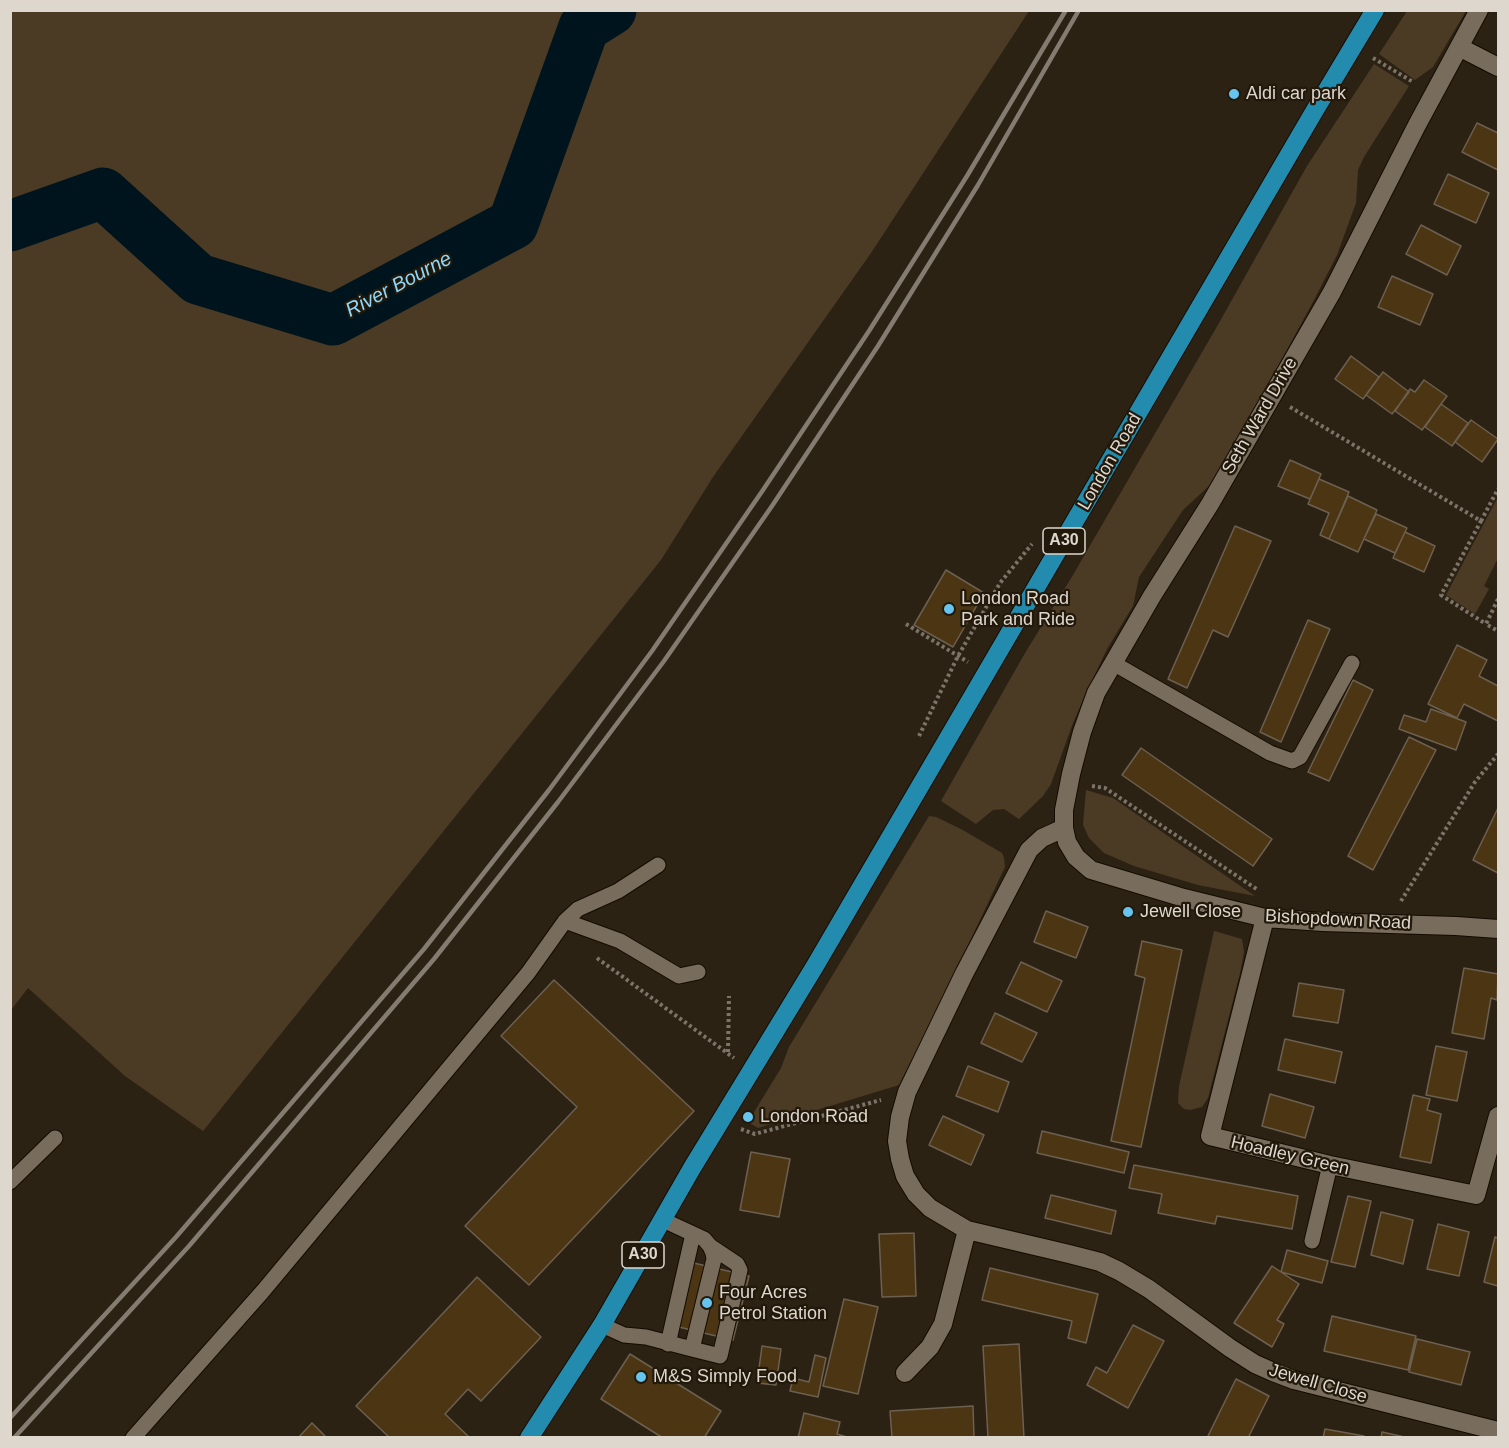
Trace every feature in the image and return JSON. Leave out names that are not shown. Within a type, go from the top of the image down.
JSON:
[{"type":"highway","name":"London Road","points":[[529,1437],[602,1325],[1375,10]]},
{"type":"street","name":"Seth Ward Drive","points":[[1064,828],[1069,783],[1082,732],[1096,693],[1152,596],[1210,504],[1332,292],[1479,10]]},
{"type":"street","points":[[1459,46],[1498,67]]},
{"type":"street","name":"Bishopdown Road","points":[[1064,828],[1067,842],[1076,857],[1091,870],[1184,898],[1265,918],[1498,929]]},
{"type":"street","name":"Jewell Close","points":[[1064,828],[1042,838],[1029,850],[964,974],[907,1092],[900,1117],[897,1141],[905,1176],[916,1194],[930,1208],[967,1230],[1100,1262],[1119,1271],[1149,1288],[1230,1348],[1255,1364],[1274,1372],[1294,1380],[1498,1431]]},
{"type":"street","name":"Hoadley Green","points":[[1265,918],[1210,1136],[1329,1165],[1476,1195],[1498,1116]]},
{"type":"street","points":[[905,1373],[930,1347],[943,1324],[967,1230]]},
{"type":"lane","points":[[1113,663],[1270,753],[1292,760],[1300,757],[1352,663]]},
{"type":"lane","points":[[133,1437],[278,1273],[528,974],[565,921],[578,909],[618,891],[658,866]]},
{"type":"lane","points":[[565,921],[620,941],[679,976],[698,972]]},
{"type":"lane","points":[[10,1182],[55,1138]]},
{"type":"lane","points":[[1312,1241],[1329,1165]]},
{"type":"lane","points":[[602,1325],[616,1332],[720,1356],[740,1270],[736,1264],[710,1246],[704,1239],[663,1220]]},
{"type":"lane","points":[[668,1344],[693,1234]]},
{"type":"lane","points":[[692,1349],[714,1259],[710,1246]]},
{"type":"path","points":[[1353,46],[1434,94]]},
{"type":"path","points":[[1271,397],[1481,521]]},
{"type":"path","points":[[1498,489],[1441,595],[1498,631]]},
{"type":"path","points":[[915,746],[958,656],[1000,583]]},
{"type":"path","points":[[1486,624],[1498,599]]},
{"type":"path","points":[[906,624],[987,673]]},
{"type":"path","points":[[1386,925],[1385,908],[1396,908],[1475,782],[1498,754]]},
{"type":"path","points":[[1069,783],[1105,788],[1264,894],[1265,918]]},
{"type":"path","points":[[597,958],[752,1071]]},
{"type":"path","points":[[728,1053],[729,996]]},
{"type":"path","points":[[738,1128],[755,1134],[907,1092]]},
{"type":"shaded area","points":[[11,10],[1029,11],[871,253],[713,477],[661,560],[203,1131],[125,1076],[28,988],[11,1010]]},
{"type":"shaded area","points":[[1407,11],[1466,11],[1433,67],[1415,80],[1379,54]]},
{"type":"shaded area","points":[[1374,64],[1409,86],[1358,170],[1356,203],[1337,255],[1314,300],[1210,485],[1183,510],[1139,577],[1133,606],[1107,649],[1088,689],[1051,784],[1043,796],[1019,819],[1004,809],[993,810],[976,824],[941,801],[1219,323],[1307,166]]},
{"type":"shaded area","points":[[1498,497],[1498,558],[1484,586],[1489,589],[1475,614],[1446,595]]},
{"type":"shaded area","points":[[1086,790],[1113,798],[1255,896],[1198,885],[1134,866],[1104,853],[1089,838],[1083,825]]},
{"type":"shaded area","points":[[929,816],[961,829],[1002,853],[1005,867],[899,1085],[758,1128],[748,1122],[781,1068],[789,1047]]},
{"type":"shaded area","points":[[1214,931],[1242,939],[1244,952],[1208,1098],[1202,1107],[1190,1110],[1184,1109],[1178,1103],[1179,1086]]},
{"type":"building","points":[[1477,123],[1498,133],[1498,170],[1462,152]]},
{"type":"building","points":[[1448,174],[1489,193],[1476,223],[1434,204]]},
{"type":"building","points":[[1421,225],[1461,246],[1447,275],[1406,254]]},
{"type":"building","points":[[1392,276],[1433,294],[1420,325],[1378,307]]},
{"type":"building","points":[[1351,356],[1379,377],[1363,399],[1335,379]]},
{"type":"building","points":[[1383,372],[1409,392],[1392,414],[1366,395]]},
{"type":"building","points":[[1424,380],[1447,396],[1422,430],[1395,411],[1410,389],[1415,392]]},
{"type":"building","points":[[1441,404],[1468,423],[1452,446],[1425,427]]},
{"type":"building","points":[[1471,420],[1498,439],[1482,462],[1455,442]]},
{"type":"building","points":[[1290,460],[1321,474],[1310,499],[1278,486]]},
{"type":"building","points":[[1319,479],[1349,492],[1329,539],[1320,535],[1329,513],[1308,504]]},
{"type":"building","points":[[1348,496],[1377,510],[1358,552],[1329,539]]},
{"type":"building","points":[[1376,514],[1407,528],[1395,553],[1364,539]]},
{"type":"building","points":[[1235,526],[1271,541],[1228,637],[1213,630],[1187,688],[1168,679]]},
{"type":"building","points":[[1405,532],[1435,546],[1424,572],[1393,558]]},
{"type":"building","name":"London Road Park and Ride","points":[[946,570],[984,593],[953,647],[914,625]]},
{"type":"building","points":[[1308,620],[1330,629],[1281,742],[1260,732]]},
{"type":"building","points":[[1457,645],[1487,660],[1479,676],[1498,686],[1498,721],[1464,704],[1457,718],[1428,704]]},
{"type":"building","points":[[1353,680],[1373,690],[1329,781],[1308,772]]},
{"type":"building","points":[[1431,709],[1466,722],[1456,750],[1399,729],[1404,715],[1426,722]]},
{"type":"building","points":[[1409,737],[1436,750],[1373,870],[1348,856]]},
{"type":"building","points":[[1141,748],[1272,839],[1253,866],[1122,775]]},
{"type":"building","points":[[1498,808],[1498,873],[1473,860]]},
{"type":"building","points":[[1046,911],[1088,927],[1076,958],[1034,942]]},
{"type":"building","points":[[1142,941],[1182,950],[1141,1147],[1111,1141],[1145,978],[1135,975]]},
{"type":"building","points":[[1021,962],[1062,981],[1047,1012],[1006,993]]},
{"type":"building","points":[[1464,968],[1498,974],[1497,1000],[1491,998],[1484,1039],[1452,1033]]},
{"type":"building","points":[[554,980],[694,1111],[529,1285],[465,1226],[577,1107],[501,1036]]},
{"type":"building","points":[[1299,983],[1344,990],[1338,1023],[1293,1016]]},
{"type":"building","points":[[995,1013],[1037,1033],[1022,1062],[981,1043]]},
{"type":"building","points":[[1285,1039],[1342,1052],[1335,1083],[1278,1070]]},
{"type":"building","points":[[1436,1046],[1467,1052],[1457,1101],[1426,1095]]},
{"type":"building","points":[[968,1066],[1009,1082],[998,1112],[956,1096]]},
{"type":"building","points":[[1270,1094],[1314,1107],[1305,1138],[1262,1126]]},
{"type":"building","points":[[1413,1095],[1430,1099],[1427,1110],[1441,1114],[1431,1163],[1400,1157]]},
{"type":"building","points":[[943,1116],[984,1135],[971,1165],[929,1145]]},
{"type":"building","points":[[1042,1131],[1129,1152],[1124,1173],[1037,1153]]},
{"type":"building","points":[[751,1152],[790,1159],[779,1217],[740,1210]]},
{"type":"building","points":[[1134,1165],[1298,1196],[1292,1229],[1217,1216],[1215,1224],[1158,1213],[1162,1194],[1129,1188]]},
{"type":"building","points":[[1051,1195],[1116,1211],[1111,1234],[1045,1218]]},
{"type":"building","points":[[1348,1196],[1371,1201],[1355,1267],[1331,1262]]},
{"type":"building","points":[[1381,1212],[1413,1220],[1403,1264],[1371,1255]]},
{"type":"building","points":[[1438,1224],[1469,1232],[1459,1276],[1427,1269]]},
{"type":"building","points":[[914,1233],[916,1296],[882,1297],[879,1234]]},
{"type":"building","points":[[1495,1237],[1498,1238],[1498,1286],[1484,1282]]},
{"type":"building","points":[[1287,1250],[1328,1261],[1322,1283],[1281,1272]]},
{"type":"building","points":[[681,1260],[749,1276],[733,1340],[666,1324]]},
{"type":"building","points":[[1272,1266],[1299,1284],[1277,1320],[1284,1324],[1272,1347],[1234,1323]]},
{"type":"building","points":[[990,1268],[1098,1294],[1086,1343],[1068,1338],[1072,1321],[982,1300]]},
{"type":"building","points":[[477,1277],[541,1337],[481,1401],[468,1389],[445,1414],[470,1438],[390,1438],[356,1406]]},
{"type":"building","points":[[844,1299],[878,1307],[858,1394],[823,1386]]},
{"type":"building","points":[[1332,1316],[1416,1336],[1408,1370],[1324,1351]]},
{"type":"building","points":[[1133,1325],[1164,1341],[1128,1408],[1087,1385],[1096,1367],[1107,1373]]},
{"type":"building","points":[[1417,1339],[1470,1352],[1461,1385],[1409,1372]]},
{"type":"building","points":[[1019,1344],[1024,1438],[988,1438],[983,1346]]},
{"type":"building","points":[[762,1346],[781,1349],[776,1385],[757,1383]]},
{"type":"building","name":"M&S Simply Food","points":[[630,1354],[721,1411],[704,1438],[663,1438],[601,1399]]},
{"type":"building","points":[[815,1355],[826,1358],[818,1397],[790,1391],[793,1378],[809,1382]]},
{"type":"building","points":[[1236,1379],[1269,1396],[1248,1438],[1207,1438]]},
{"type":"building","points":[[973,1406],[974,1438],[892,1438],[890,1411]]},
{"type":"building","points":[[804,1413],[840,1422],[837,1434],[850,1438],[798,1438]]},
{"type":"building","points":[[312,1423],[327,1438],[298,1438]]},
{"type":"building","points":[[1325,1429],[1364,1436],[1364,1438],[1323,1438]]},
{"type":"building","points":[[1382,1432],[1409,1438],[1381,1438]]},
{"type":"waterway","name":"River Bourne","points":[[10,226],[103,193],[198,279],[333,320],[513,224],[584,27],[611,10]]},
{"type":"railway","points":[[10,1418],[176,1237],[424,949],[549,790],[652,651],[869,331],[967,176],[1066,10]]},
{"type":"railway","points":[[14,1438],[189,1246],[434,959],[558,802],[664,661],[772,506],[878,346],[978,185],[1079,10]]},
{"type":"place","name":"Aldi car park","points":[[1234,94]]},
{"type":"place","name":"London Road Park and Ride","points":[[949,609]]},
{"type":"place","name":"Jewell Close","points":[[1128,912]]},
{"type":"place","name":"London Road","points":[[748,1117]]},
{"type":"place","name":"Four Acres Petrol Station","points":[[707,1303]]},
{"type":"place","name":"M&S Simply Food","points":[[641,1377]]}]
